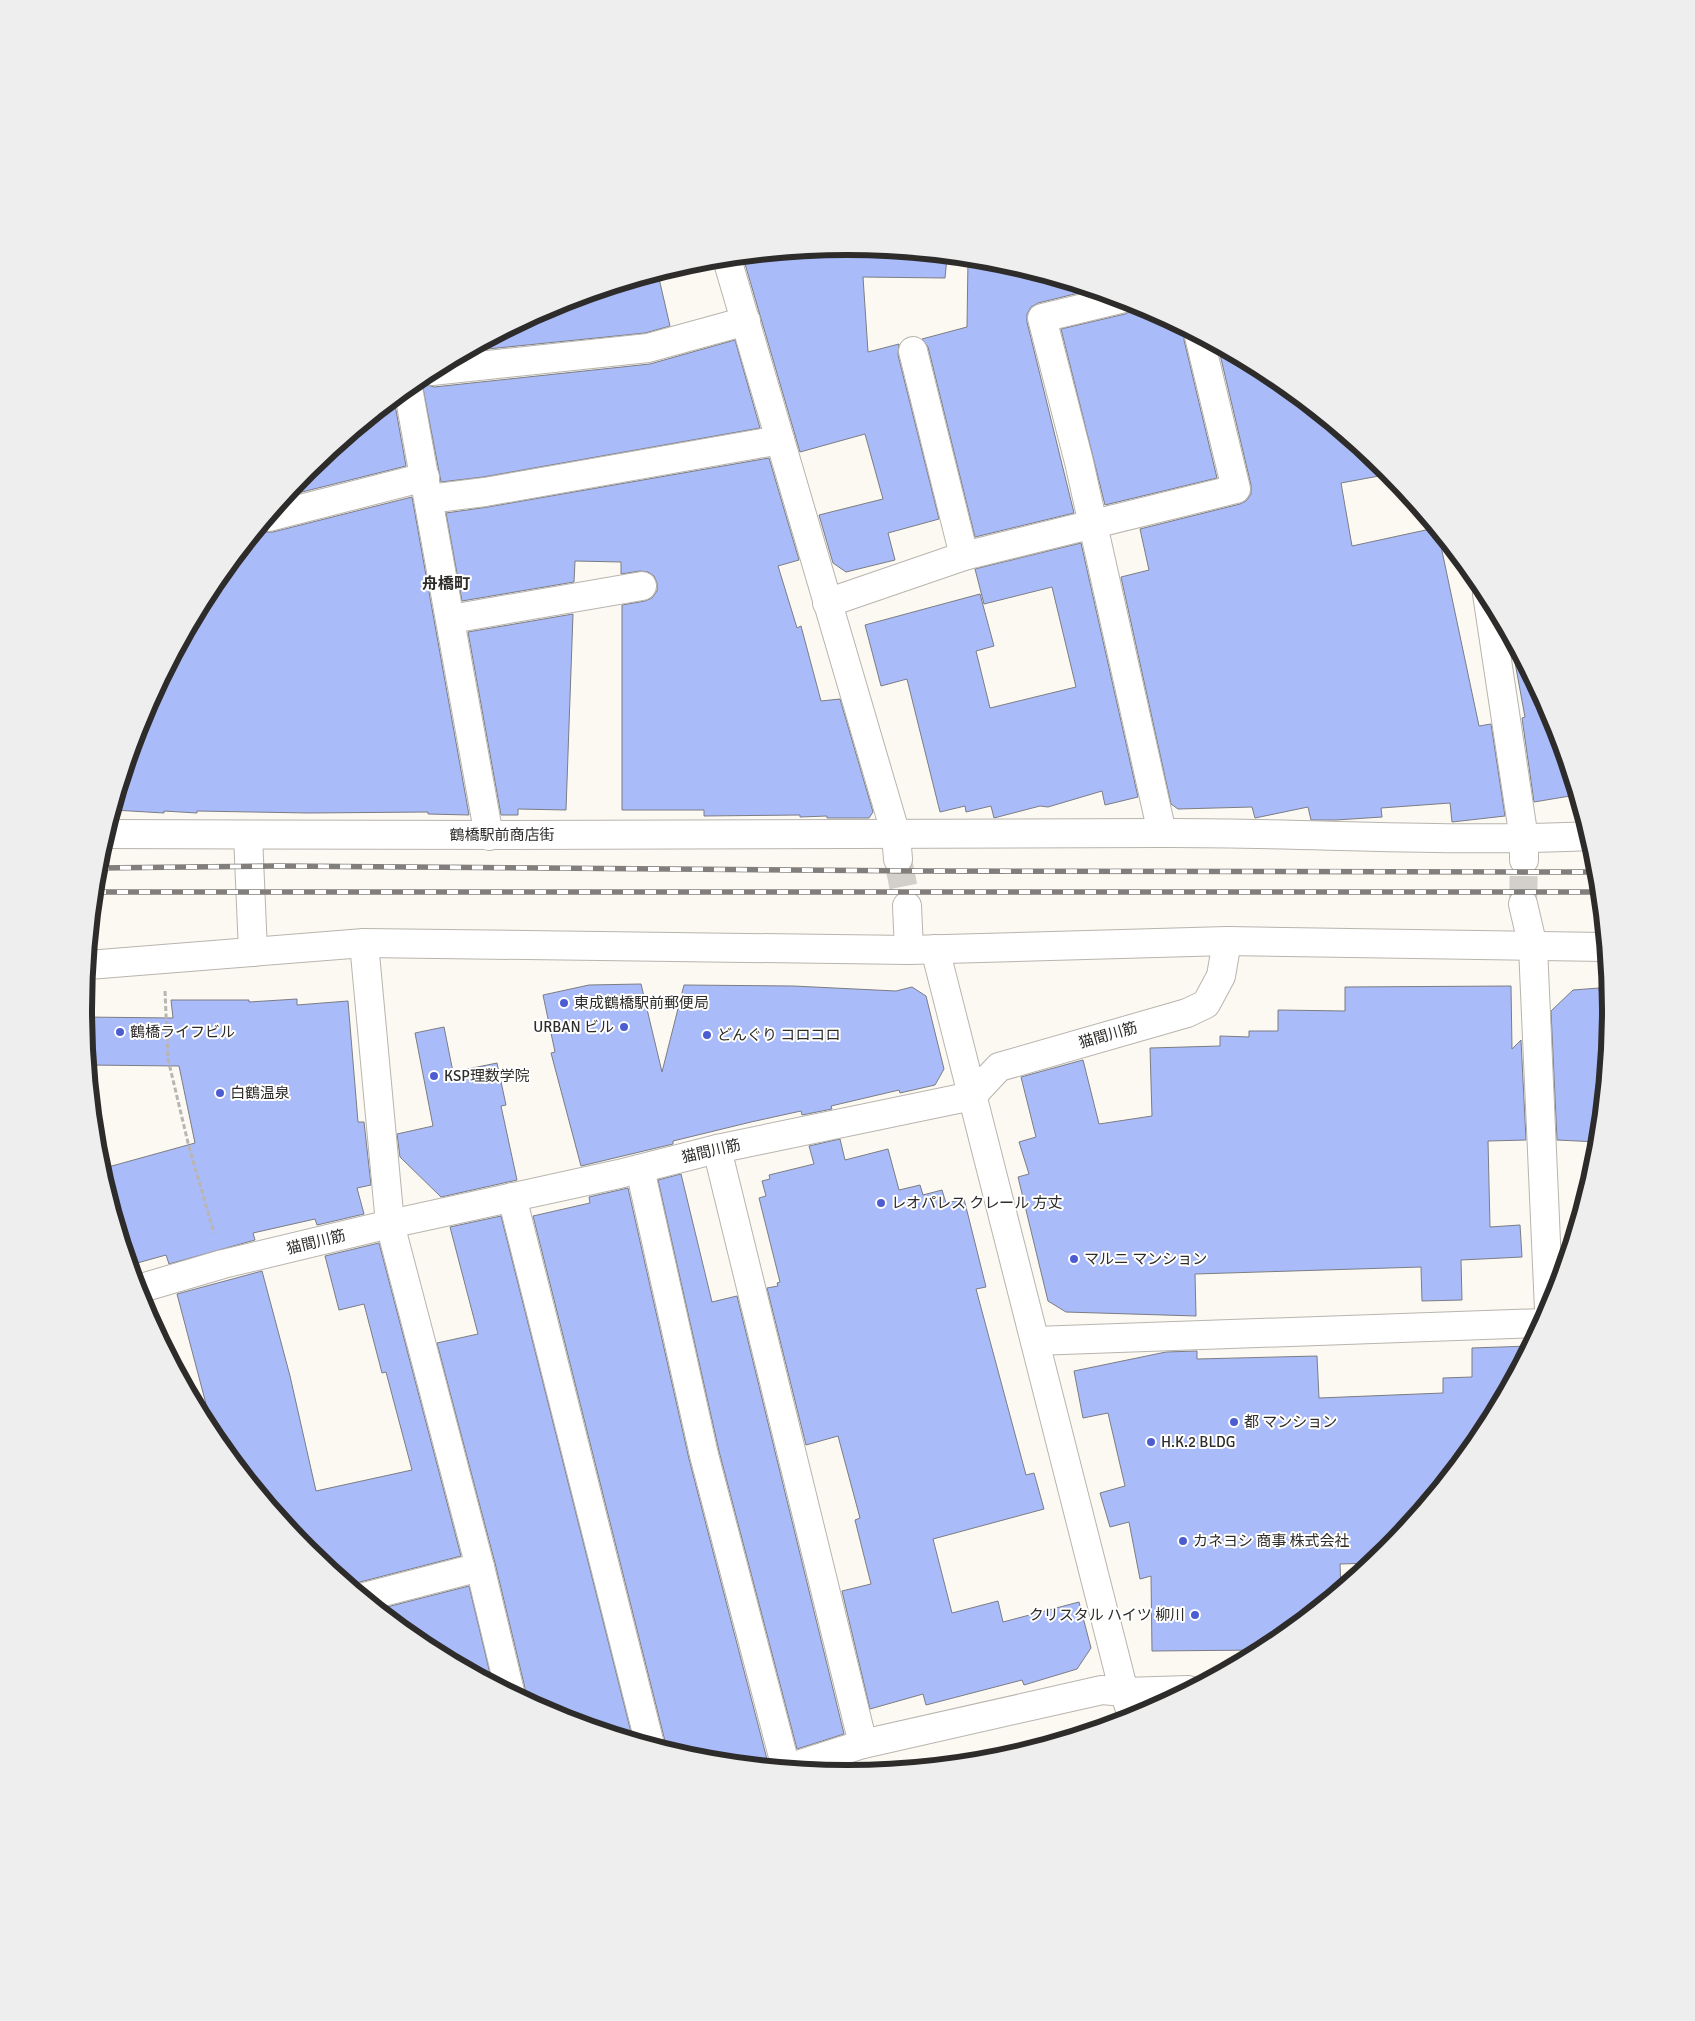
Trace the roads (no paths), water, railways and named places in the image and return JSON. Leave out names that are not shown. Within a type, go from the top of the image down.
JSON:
[{"type":"street","points":[[729,265],[897,847]]},
{"type":"street","points":[[1107,302],[1042,318],[1093,525],[1162,832]]},
{"type":"street","points":[[451,369],[648,348],[746,321]]},
{"type":"street","points":[[827,603],[964,556],[1236,489],[1201,344]]},
{"type":"street","points":[[913,351],[964,556]]},
{"type":"street","points":[[410,396],[489,836]]},
{"type":"street","points":[[278,515],[427,488],[485,492],[780,440]]},
{"type":"street","points":[[451,619],[642,586]]},
{"type":"street","points":[[1490,615],[1524,849]]},
{"type":"street","name":"鶴橋駅前商店街","points":[[114,834],[489,836],[897,847],[1162,832],[1524,849],[1582,837]]},
{"type":"street","points":[[248,835],[253,952]]},
{"type":"street","points":[[1523,904],[1533,947],[1549,1288]]},
{"type":"street","points":[[906,906],[972,1096],[1124,1692],[1130,1710]]},
{"type":"street","points":[[94,965],[364,943],[922,950],[1226,941],[1600,948]]},
{"type":"street","name":"猫間川筋","points":[[145,1287],[223,1264],[390,1224],[717,1149],[972,1096],[999,1067],[1187,1013],[1206,1004],[1221,976],[1226,941]]},
{"type":"street","points":[[364,943],[390,1224],[480,1567],[508,1685]]},
{"type":"street","points":[[717,1149],[863,1744]]},
{"type":"street","points":[[640,1168],[704,1455],[786,1763]]},
{"type":"street","points":[[512,1197],[648,1739]]},
{"type":"street","points":[[1035,1341],[1534,1323]]},
{"type":"street","points":[[371,1595],[480,1567]]},
{"type":"street","points":[[799,1764],[863,1744],[1102,1690],[1124,1692],[1176,1690]]},
{"type":"tunnel","points":[[898,859],[907,906]]},
{"type":"tunnel","points":[[1523,904],[1524,860]]},
{"type":"railway","points":[[106,868],[276,866],[921,871],[1589,872]]},
{"type":"railway","points":[[102,892],[1593,892]]},
{"type":"place","name":"東成鶴橋駅前郵便局","points":[[564,1003]]},
{"type":"place","name":"URBAN ビル","points":[[624,1027]]},
{"type":"place","name":"鶴橋ライフビル","points":[[120,1032]]},
{"type":"place","name":"どんぐり コロコロ","points":[[707,1035]]},
{"type":"place","name":"KSP理数学院","points":[[434,1076]]},
{"type":"place","name":"白鶴温泉","points":[[220,1093]]},
{"type":"place","name":"レオパレス クレール 方丈","points":[[881,1203]]},
{"type":"place","name":"マルニ マンション","points":[[1074,1259]]},
{"type":"place","name":"都 マンション","points":[[1234,1422]]},
{"type":"place","name":"H.K.2 BLDG","points":[[1151,1442]]},
{"type":"place","name":"カネヨシ 商事 株式会社","points":[[1183,1541]]},
{"type":"place","name":"クリスタル ハイツ 柳川","points":[[1195,1615]]},
{"type":"district","name":"舟橋町","points":[[446,583]]}]
